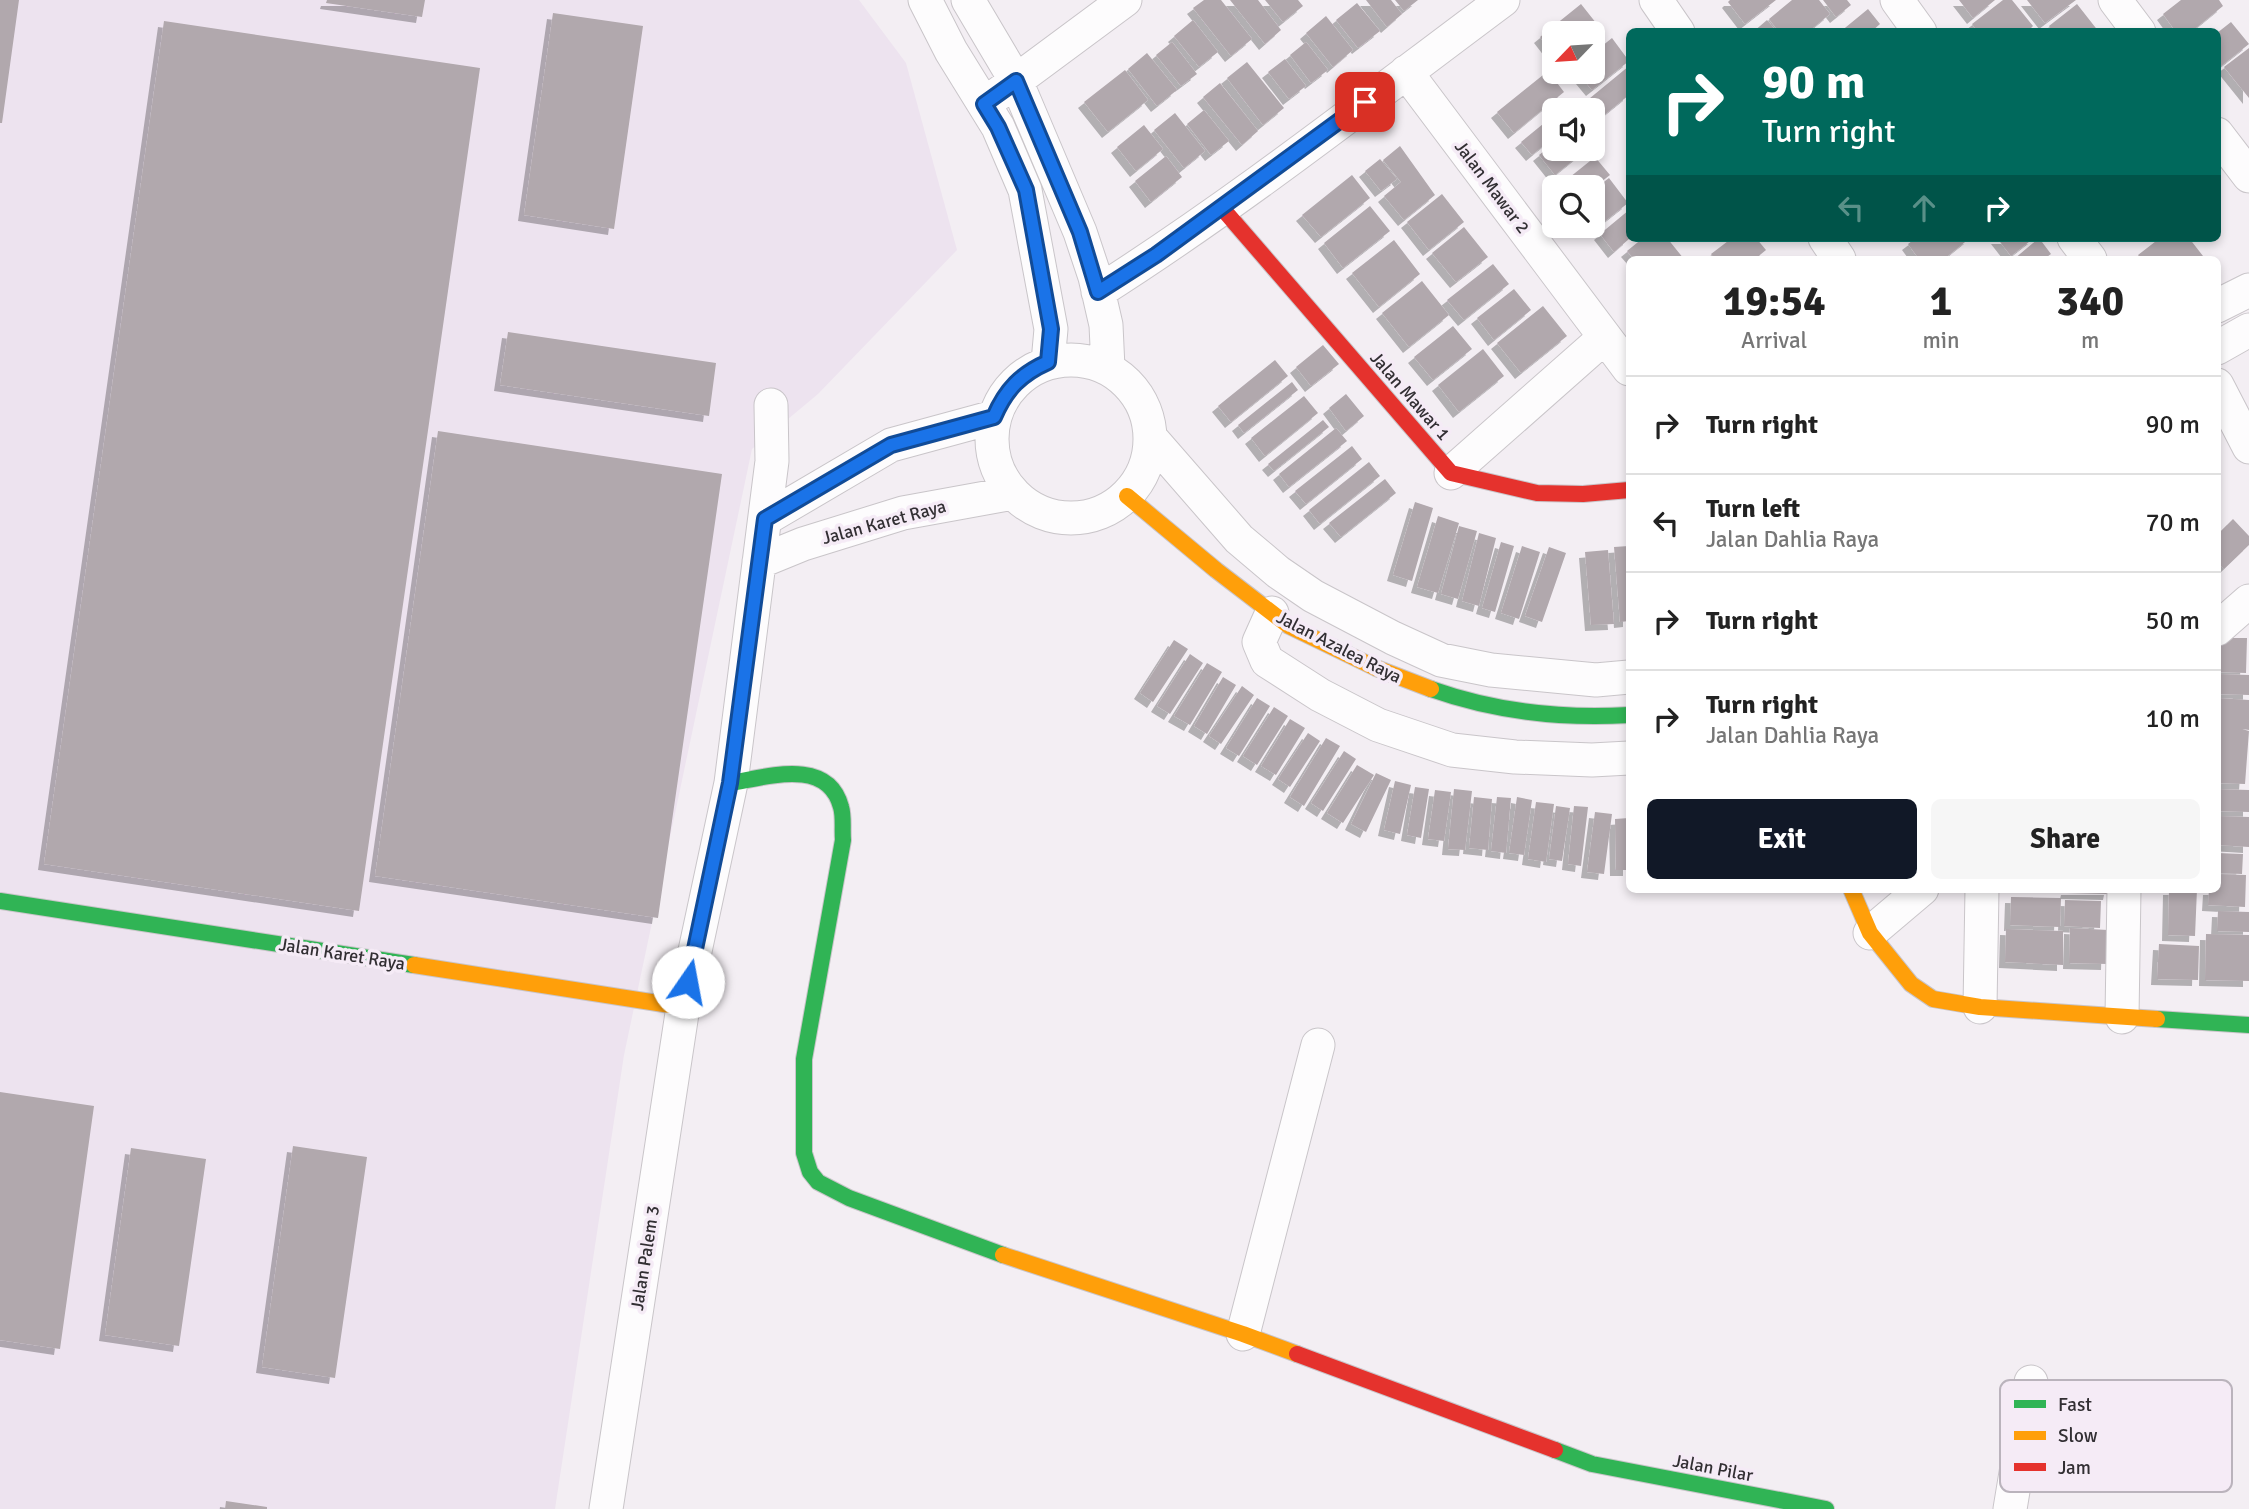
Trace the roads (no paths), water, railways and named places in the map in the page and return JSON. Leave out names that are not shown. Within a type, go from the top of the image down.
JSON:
[{"type":"street","points":[[925,0],[951,51],[998,127],[1026,190],[1051,329],[1048,362]]},
{"type":"street","points":[[968,0],[1016,81],[1080,232],[1106,325],[1108,368]]},
{"type":"street","points":[[984,104],[1125,0]]},
{"type":"street","points":[[1098,292],[1222,208],[1503,0]]},
{"type":"street","points":[[1656,0],[1675,28]]},
{"type":"street","points":[[1897,0],[1917,28]]},
{"type":"street","points":[[2115,0],[2136,28]]},
{"type":"street","name":"Jalan Mawar 2","points":[[1406,72],[1626,365]]},
{"type":"street","points":[[2221,139],[2249,176]]},
{"type":"street","name":"Jalan Mawar 1","points":[[1222,208],[1451,472]]},
{"type":"street","points":[[2077,242],[2088,256]]},
{"type":"street","points":[[2221,304],[2249,290]]},
{"type":"street","points":[[2221,346],[2249,330]]},
{"type":"street","points":[[1451,472],[1605,337]]},
{"type":"street","points":[[1088,360],[1108,368],[1125,381],[1139,397],[1148,417],[1151,438],[1148,459],[1140,479],[1127,496],[1110,509],[1090,517],[1070,519],[1048,516],[1029,507],[1013,493],[1000,476],[993,457],[991,436],[994,417],[1002,398],[1014,382],[1030,370],[1048,362],[1088,360]]},
{"type":"street","points":[[2227,392],[2249,447]]},
{"type":"street","name":"Jalan Palem 3","points":[[606,1509],[683,1007],[730,783],[772,461],[771,405]]},
{"type":"street","points":[[765,519],[891,445],[994,417]]},
{"type":"street","name":"Jalan Azalea Raya","points":[[1151,438],[1239,540],[1268,564],[1313,596],[1393,638],[1441,660],[1491,670],[1596,680],[1626,677]]},
{"type":"street","points":[[1451,472],[1537,493],[1583,494],[1626,490]]},
{"type":"street","name":"Jalan Karet Raya","points":[[759,562],[803,544],[903,513],[1013,493]]},
{"type":"street","name":"Jalan Azalea Raya","points":[[1127,496],[1210,566],[1289,625],[1387,674],[1453,697],[1499,709],[1541,716],[1626,715]]},
{"type":"street","points":[[2221,626],[2249,601]]},
{"type":"street","points":[[1272,613],[1259,642],[1267,661],[1320,695],[1378,724],[1452,750],[1515,757],[1591,760],[1626,758]]},
{"type":"street","name":"Jalan Pilar","points":[[730,783],[807,773],[824,778],[841,806],[843,840],[804,1059],[804,1153],[810,1172],[818,1182],[849,1198],[1011,1258],[1243,1334],[1592,1464],[1826,1509]]},
{"type":"street","points":[[1853,893],[1870,933],[1911,984],[1933,999],[1980,1007],[2249,1025]]},
{"type":"street","points":[[1870,933],[1917,893]]},
{"type":"street","points":[[1980,1007],[1982,893]]},
{"type":"street","points":[[2122,1017],[2124,893]]},
{"type":"street","name":"Jalan Karet Raya","points":[[0,901],[683,1007]]},
{"type":"street","points":[[1243,1334],[1318,1045]]}]
